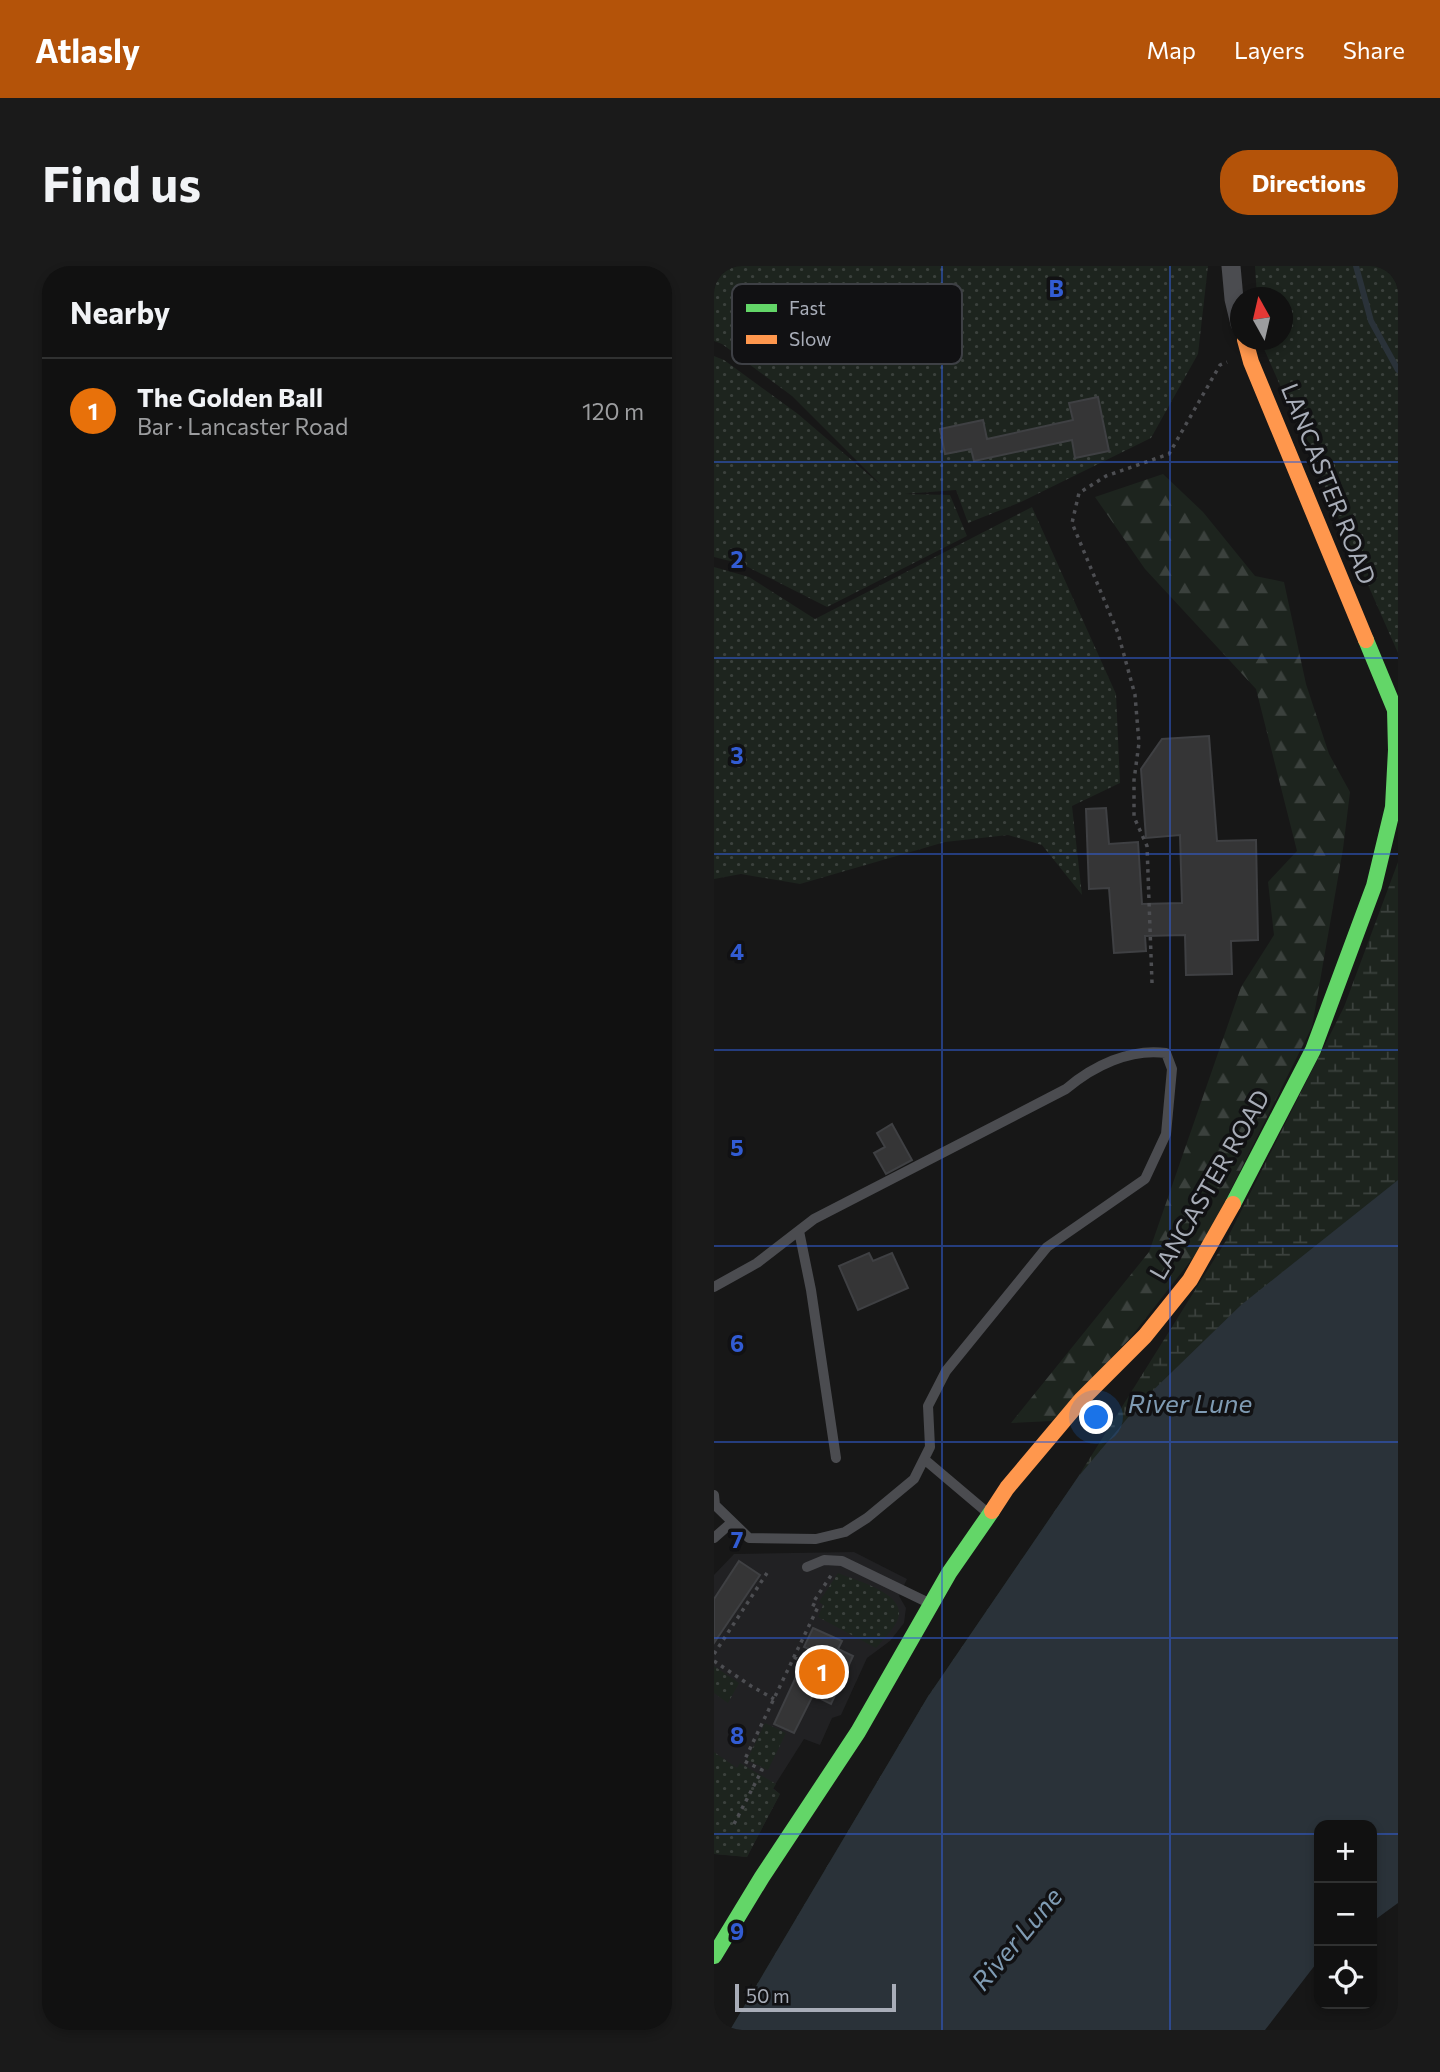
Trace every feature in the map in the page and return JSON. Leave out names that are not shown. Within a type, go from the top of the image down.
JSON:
[{"type":"street","points":[[1231,266],[1233,287]]},
{"type":"street","name":"LANCASTER ROAD","points":[[714,1956],[762,1877],[858,1732],[931,1604],[1007,1488],[1081,1400],[1145,1336],[1190,1280],[1238,1195],[1313,1050],[1374,886],[1393,807],[1395,710],[1249,350]]},
{"type":"lane","points":[[714,1287],[757,1263],[814,1219],[1066,1089],[1082,1075],[1126,1055],[1147,1050],[1166,1052],[1172,1069],[1166,1134],[1145,1179],[1047,1247],[946,1371],[928,1406],[930,1447],[914,1479],[867,1518],[845,1532],[816,1539],[749,1538],[715,1505],[714,1495]]},
{"type":"lane","points":[[799,1231],[811,1290],[836,1458]]},
{"type":"lane","points":[[924,1459],[989,1514]]},
{"type":"lane","points":[[714,1538],[731,1523]]},
{"type":"lane","points":[[807,1567],[824,1560],[842,1561],[931,1604]]},
{"type":"path","points":[[1152,983],[1147,846],[1134,817],[1134,780],[1139,743],[1135,695],[1118,633],[1072,523],[1079,493],[1106,475],[1169,454],[1220,365],[1241,350]]},
{"type":"path","points":[[734,1824],[762,1770],[744,1761],[818,1607],[812,1604],[842,1561]]},
{"type":"path","points":[[714,1654],[767,1573]]},
{"type":"path","points":[[794,1657],[803,1662]]},
{"type":"path","points":[[714,1661],[774,1699]]},
{"type":"shaded area","points":[[854,1552],[907,1579],[899,1596],[906,1608],[904,1623],[890,1641],[867,1658],[841,1715],[832,1718],[820,1745],[804,1739],[773,1788],[780,1794],[747,1857],[714,1854],[714,1575],[734,1554]]},
{"type":"green space","points":[[714,266],[1208,266],[1198,354],[1151,438],[1021,502],[968,523],[956,490],[904,494],[950,495],[967,536],[827,607],[742,564],[714,557],[714,356],[724,360],[798,414],[882,486],[792,396],[749,364],[962,364],[962,284],[732,284],[732,351],[714,341]]},
{"type":"green space","points":[[1255,266],[1398,266],[1398,653],[1265,350],[1293,350],[1293,287],[1256,287]]},
{"type":"green space","points":[[1163,474],[1203,512],[1255,576],[1284,582],[1306,684],[1329,754],[1350,792],[1343,849],[1312,1027],[1203,1245],[1131,1337],[1052,1421],[1011,1423],[1149,1252],[1241,987],[1274,935],[1268,882],[1297,851],[1256,689],[1145,569],[1095,497]]},
{"type":"green space","points":[[1032,507],[1116,694],[1120,783],[1072,806],[1082,895],[1042,845],[1008,835],[945,842],[800,884],[741,874],[714,879],[714,567],[749,577],[815,619]]},
{"type":"green space","points":[[1398,862],[1398,1262],[730,2030],[927,1698],[1078,1477],[1227,1239],[1344,1007]]},
{"type":"green space","points":[[838,1573],[880,1590],[896,1603],[899,1612],[897,1621],[876,1648],[818,1617],[823,1605],[819,1602]]},
{"type":"green space","points":[[714,1666],[739,1683],[728,1703],[714,1693]]},
{"type":"green space","points":[[765,1723],[786,1733],[768,1770],[747,1760]]},
{"type":"green space","points":[[714,1752],[737,1768],[740,1763],[776,1784],[773,1789],[780,1794],[747,1857],[714,1854]]},
{"type":"water","name":"River Lune","points":[[1398,1180],[1398,1903],[1377,1918],[1377,1820],[1314,1820],[1314,1966],[1265,2030],[730,2030],[927,1698],[1078,1477],[1141,1402],[1241,1305]]},
{"type":"building","points":[[1098,397],[1109,451],[1075,458],[1072,440],[974,461],[971,449],[945,454],[940,429],[983,420],[987,439],[1073,420],[1069,403]]},
{"type":"building","points":[[1209,736],[1217,841],[1256,840],[1258,940],[1231,941],[1232,974],[1186,975],[1185,935],[1145,936],[1146,951],[1114,953],[1109,888],[1089,889],[1086,809],[1106,808],[1109,844],[1138,842],[1142,904],[1182,903],[1180,835],[1146,838],[1141,769],[1162,739]]},
{"type":"building","points":[[892,1124],[912,1160],[886,1174],[874,1153],[885,1147],[877,1133]]},
{"type":"building","points":[[869,1253],[873,1261],[892,1253],[908,1288],[858,1310],[839,1266]]},
{"type":"building","points":[[739,1561],[760,1575],[714,1643],[714,1599]]},
{"type":"building","points":[[813,1628],[842,1641],[838,1649],[853,1656],[831,1704],[813,1695],[794,1733],[774,1724],[809,1649],[804,1647]]},
{"type":"waterway","points":[[1356,266],[1371,321],[1398,370]]},
{"type":"traffic: fast","points":[[1233,1204],[1313,1050],[1374,886],[1393,807],[1395,710],[1366,640]]},
{"type":"traffic: fast","points":[[714,1956],[762,1877],[858,1732],[949,1573],[992,1511]]},
{"type":"traffic: slow","points":[[1248,350],[1366,640]]},
{"type":"traffic: slow","points":[[992,1511],[1007,1488],[1081,1400],[1145,1336],[1190,1280],[1233,1204]]},
{"type":"place","name":"The Golden Ball","points":[[822,1672]]}]
